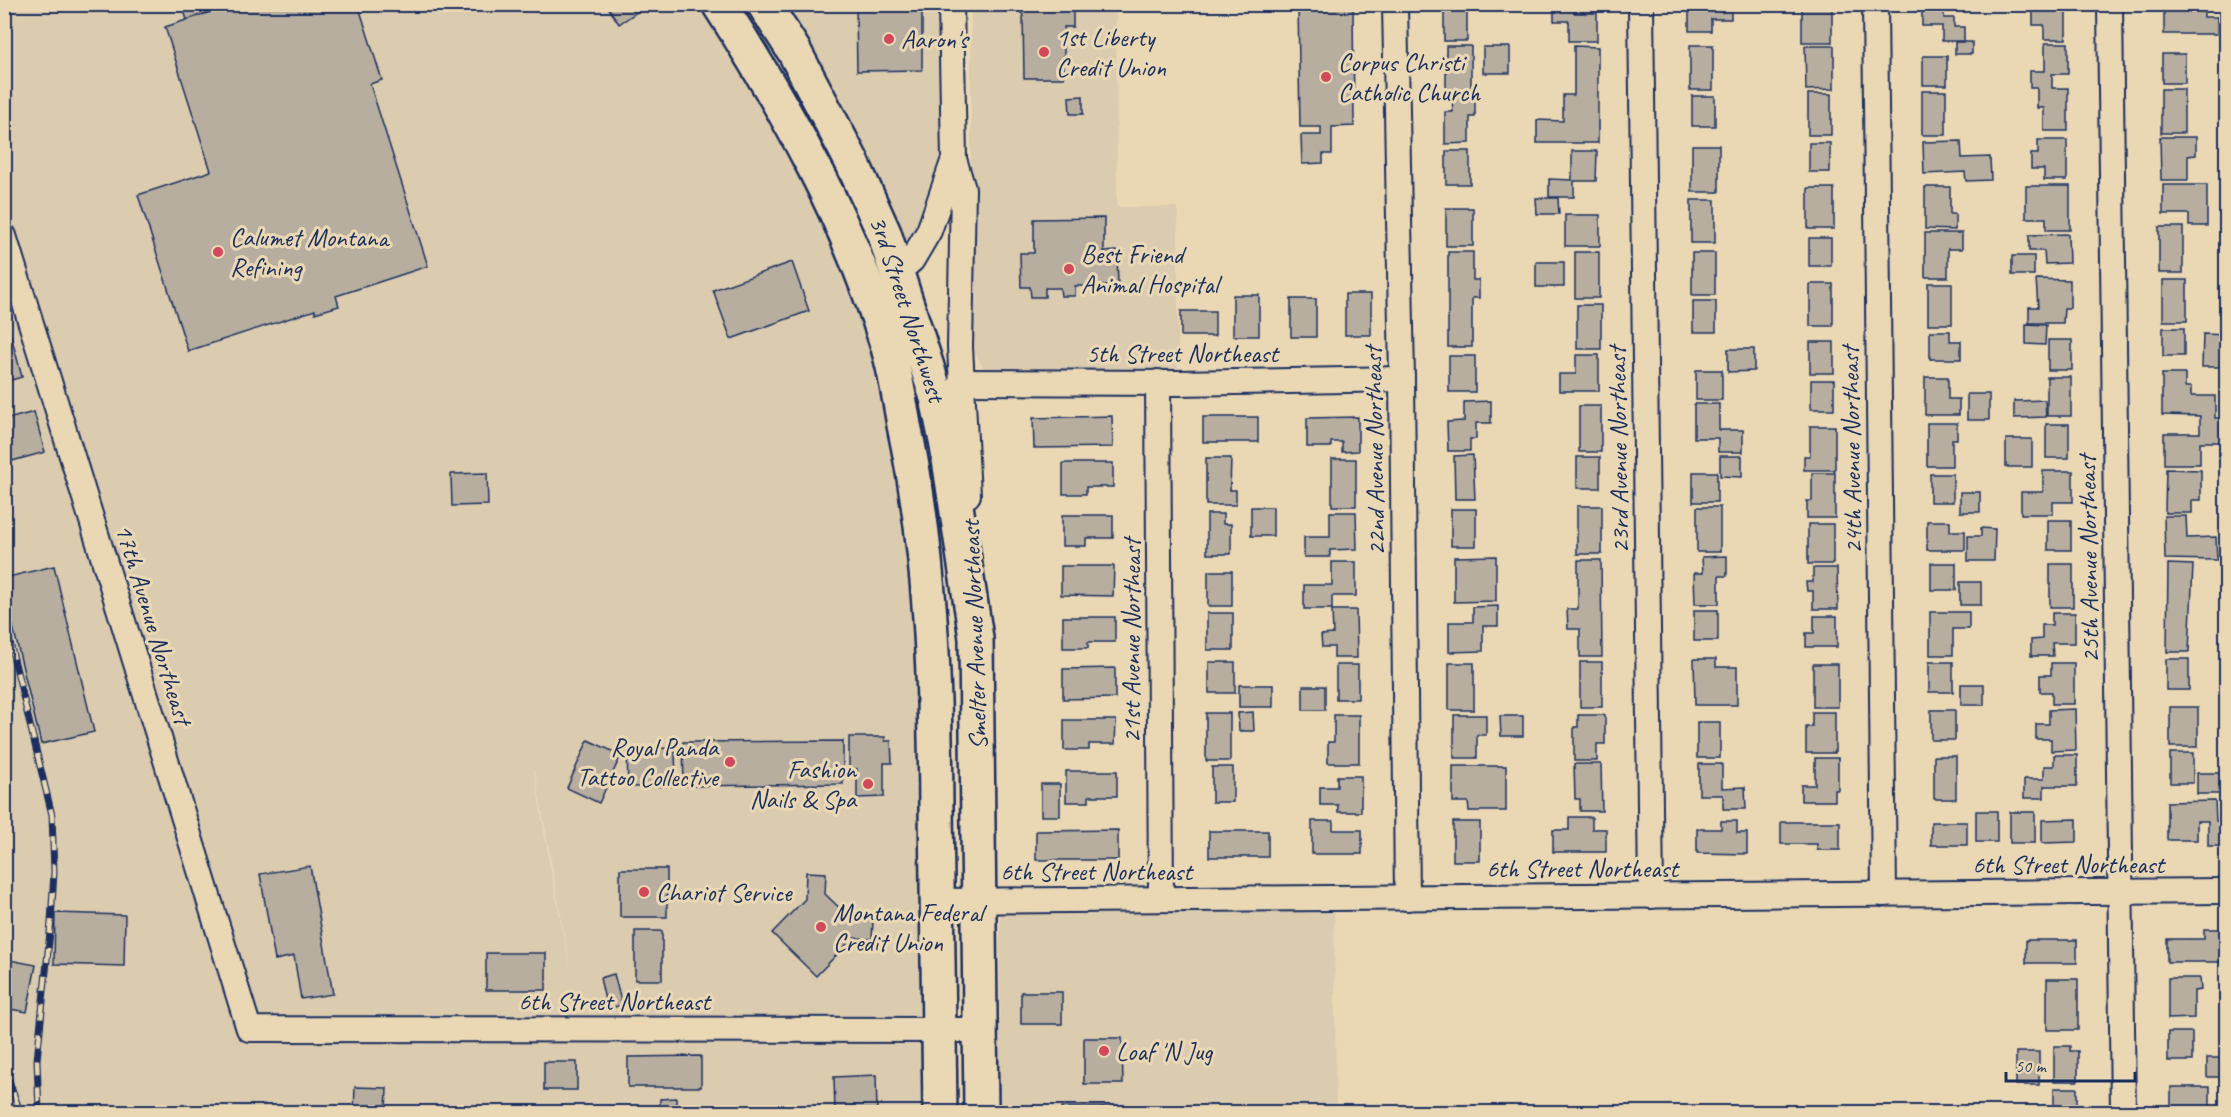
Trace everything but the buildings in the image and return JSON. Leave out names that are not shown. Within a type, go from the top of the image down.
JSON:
[{"type":"highway","name":"3rd Street Northwest","points":[[719,4],[762,71],[845,229],[887,342],[916,478],[930,612]]},
{"type":"highway","name":"3rd Street Northwest","points":[[764,4],[794,51],[847,153],[884,233],[898,272],[937,398],[947,446],[976,638]]},
{"type":"highway","name":"Smelter Avenue Northeast","points":[[930,612],[935,702],[940,1113]]},
{"type":"highway","name":"Smelter Avenue Northeast","points":[[976,638],[981,1113]]},
{"type":"street","name":"Smelter Avenue Northeast","points":[[951,4],[954,159],[963,189],[961,382],[976,638]]},
{"type":"street","name":"22nd Avenue Northeast","points":[[1395,4],[1402,379],[1407,898]]},
{"type":"street","name":"23rd Avenue Northeast","points":[[1641,4],[1651,896]]},
{"type":"street","name":"24th Avenue Northeast","points":[[1875,4],[1884,894]]},
{"type":"street","name":"25th Avenue Northeast","points":[[2110,4],[2123,1113]]},
{"type":"street","name":"Smelter Avenue Northeast","points":[[898,272],[912,260],[928,231],[954,159]]},
{"type":"street","name":"17th Avenue Northeast","points":[[4,236],[249,1029]]},
{"type":"street","points":[[887,342],[898,272]]},
{"type":"street","name":"5th Street Northeast","points":[[961,382],[1402,379]]},
{"type":"street","name":"21st Avenue Northeast","points":[[1158,382],[1161,899]]},
{"type":"street","name":"6th Street Northeast","points":[[938,901],[2226,891]]},
{"type":"street","name":"6th Street Northeast","points":[[249,1029],[979,1030]]},
{"type":"shaded area","points":[[5,5],[719,5],[887,342],[935,702],[940,1112],[5,1112],[4,1068],[9,1068],[4,1049]],"holes":[[[535,771],[572,978],[551,873]]]},
{"type":"shaded area","points":[[764,5],[951,5],[954,159],[898,272]]},
{"type":"shaded area","points":[[971,5],[1116,5],[1117,207],[1178,207],[1178,383],[992,382],[971,346]]},
{"type":"shaded area","points":[[1334,898],[1336,1112],[1000,1112],[1000,901]]},
{"type":"railway","points":[[4,618],[52,815],[54,872],[37,1060],[39,1112]]},
{"type":"railway","points":[[4,1066],[20,1112]]},
{"type":"railway","points":[[4,1100],[8,1112]]},
{"type":"place","name":"Aaron's","points":[[889,39]]},
{"type":"place","name":"1st Liberty Credit Union","points":[[1044,52]]},
{"type":"place","name":"Corpus Christi Catholic Church","points":[[1326,77]]},
{"type":"place","name":"Calumet Montana Refining","points":[[218,252]]},
{"type":"place","name":"Best Friend Animal Hospital","points":[[1069,269]]},
{"type":"place","name":"Royal Panda Tattoo Collective","points":[[730,762]]},
{"type":"place","name":"Fashion Nails & Spa","points":[[868,784]]},
{"type":"place","name":"Chariot Service","points":[[644,892]]},
{"type":"place","name":"Montana Federal Credit Union","points":[[821,927]]},
{"type":"place","name":"Loaf 'N Jug","points":[[1104,1051]]}]
